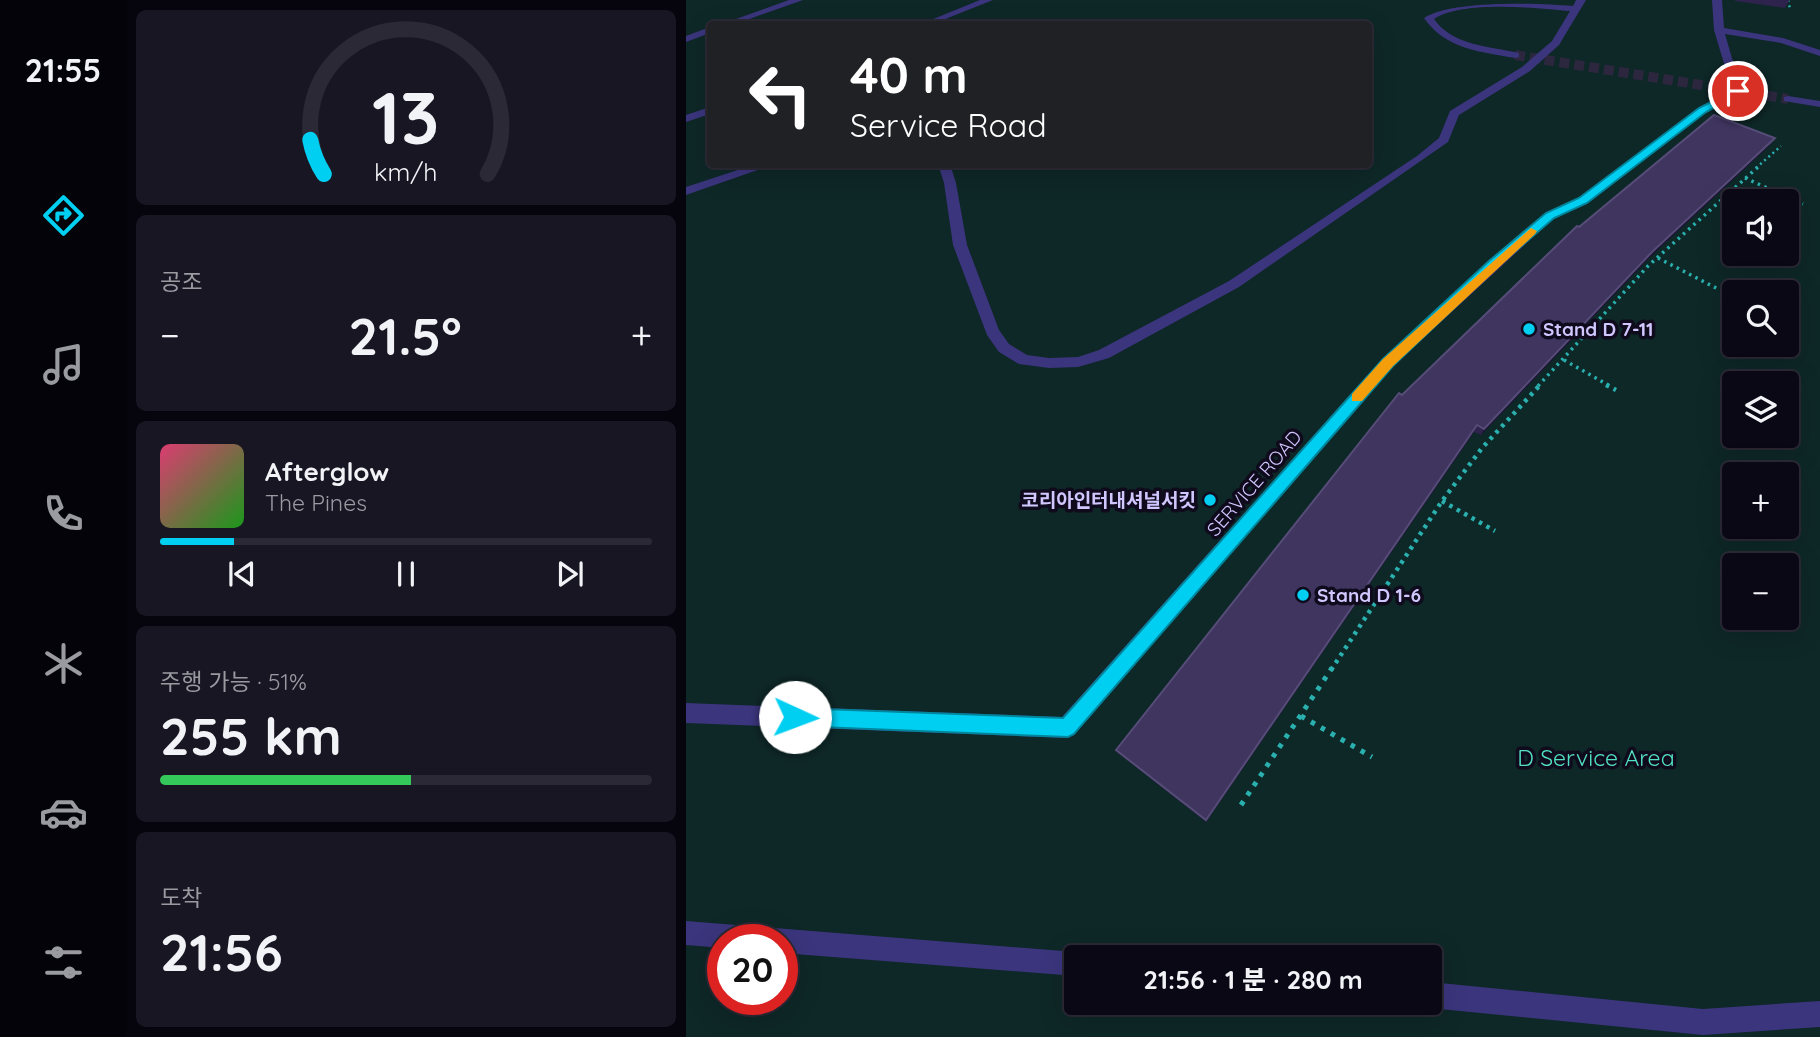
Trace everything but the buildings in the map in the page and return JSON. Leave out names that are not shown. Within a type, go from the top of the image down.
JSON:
[{"type":"street","points":[[736,21],[798,0]]},
{"type":"street","points":[[934,21],[988,0]]},
{"type":"street","points":[[944,168],[950,183],[960,245],[992,331],[1004,348],[1024,360],[1077,362],[1104,354],[1234,284],[1421,158],[1444,140],[1454,113],[1526,69],[1556,43],[1579,5],[1472,0],[1441,4],[1432,10],[1429,18],[1434,27],[1449,37],[1480,48],[1515,55]]},
{"type":"street","name":"SERVICE ROAD","points":[[686,713],[1068,728],[1388,362],[1550,215],[1583,201],[1702,110],[1738,91],[1718,30],[1717,0]]},
{"type":"street","points":[[1718,30],[1766,36],[1800,44],[1820,53]]},
{"type":"street","points":[[686,39],[707,31]]},
{"type":"street","points":[[1788,99],[1820,104]]},
{"type":"street","points":[[686,119],[707,111]]},
{"type":"street","points":[[686,191],[757,168]]},
{"type":"street","points":[[686,933],[1064,963]]},
{"type":"street","points":[[1442,996],[1703,1022],[1820,1014]]},
{"type":"path","points":[[1788,0],[1790,9]]},
{"type":"path","points":[[1241,805],[1442,501],[1482,447],[1658,257],[1781,146]]},
{"type":"path","points":[[1745,178],[1803,204]]},
{"type":"path","points":[[1658,257],[1718,289]]},
{"type":"path","points":[[1564,360],[1616,390]]},
{"type":"path","points":[[1442,501],[1495,531]]},
{"type":"path","points":[[1301,716],[1372,757]]},
{"type":"green space","name":"코리아인터내셔널서킷","points":[[686,0],[1820,0],[1820,1037],[686,1037]]},
{"type":"tunnel","points":[[1515,55],[1788,99]]},
{"type":"slow traffic","points":[[1357,397],[1388,362],[1531,231]]},
{"type":"place","name":"Stand D 7-11","points":[[1529,329]]},
{"type":"place","name":"코리아인터내셔널서킷","points":[[1210,500]]},
{"type":"place","name":"Stand D 1-6","points":[[1303,595]]},
{"type":"route","points":[[795,717],[1068,728],[1388,362],[1550,215],[1583,201],[1702,110],[1738,91]]},
{"type":"park label","name":"D Service Area","points":[[1596,758]]}]
